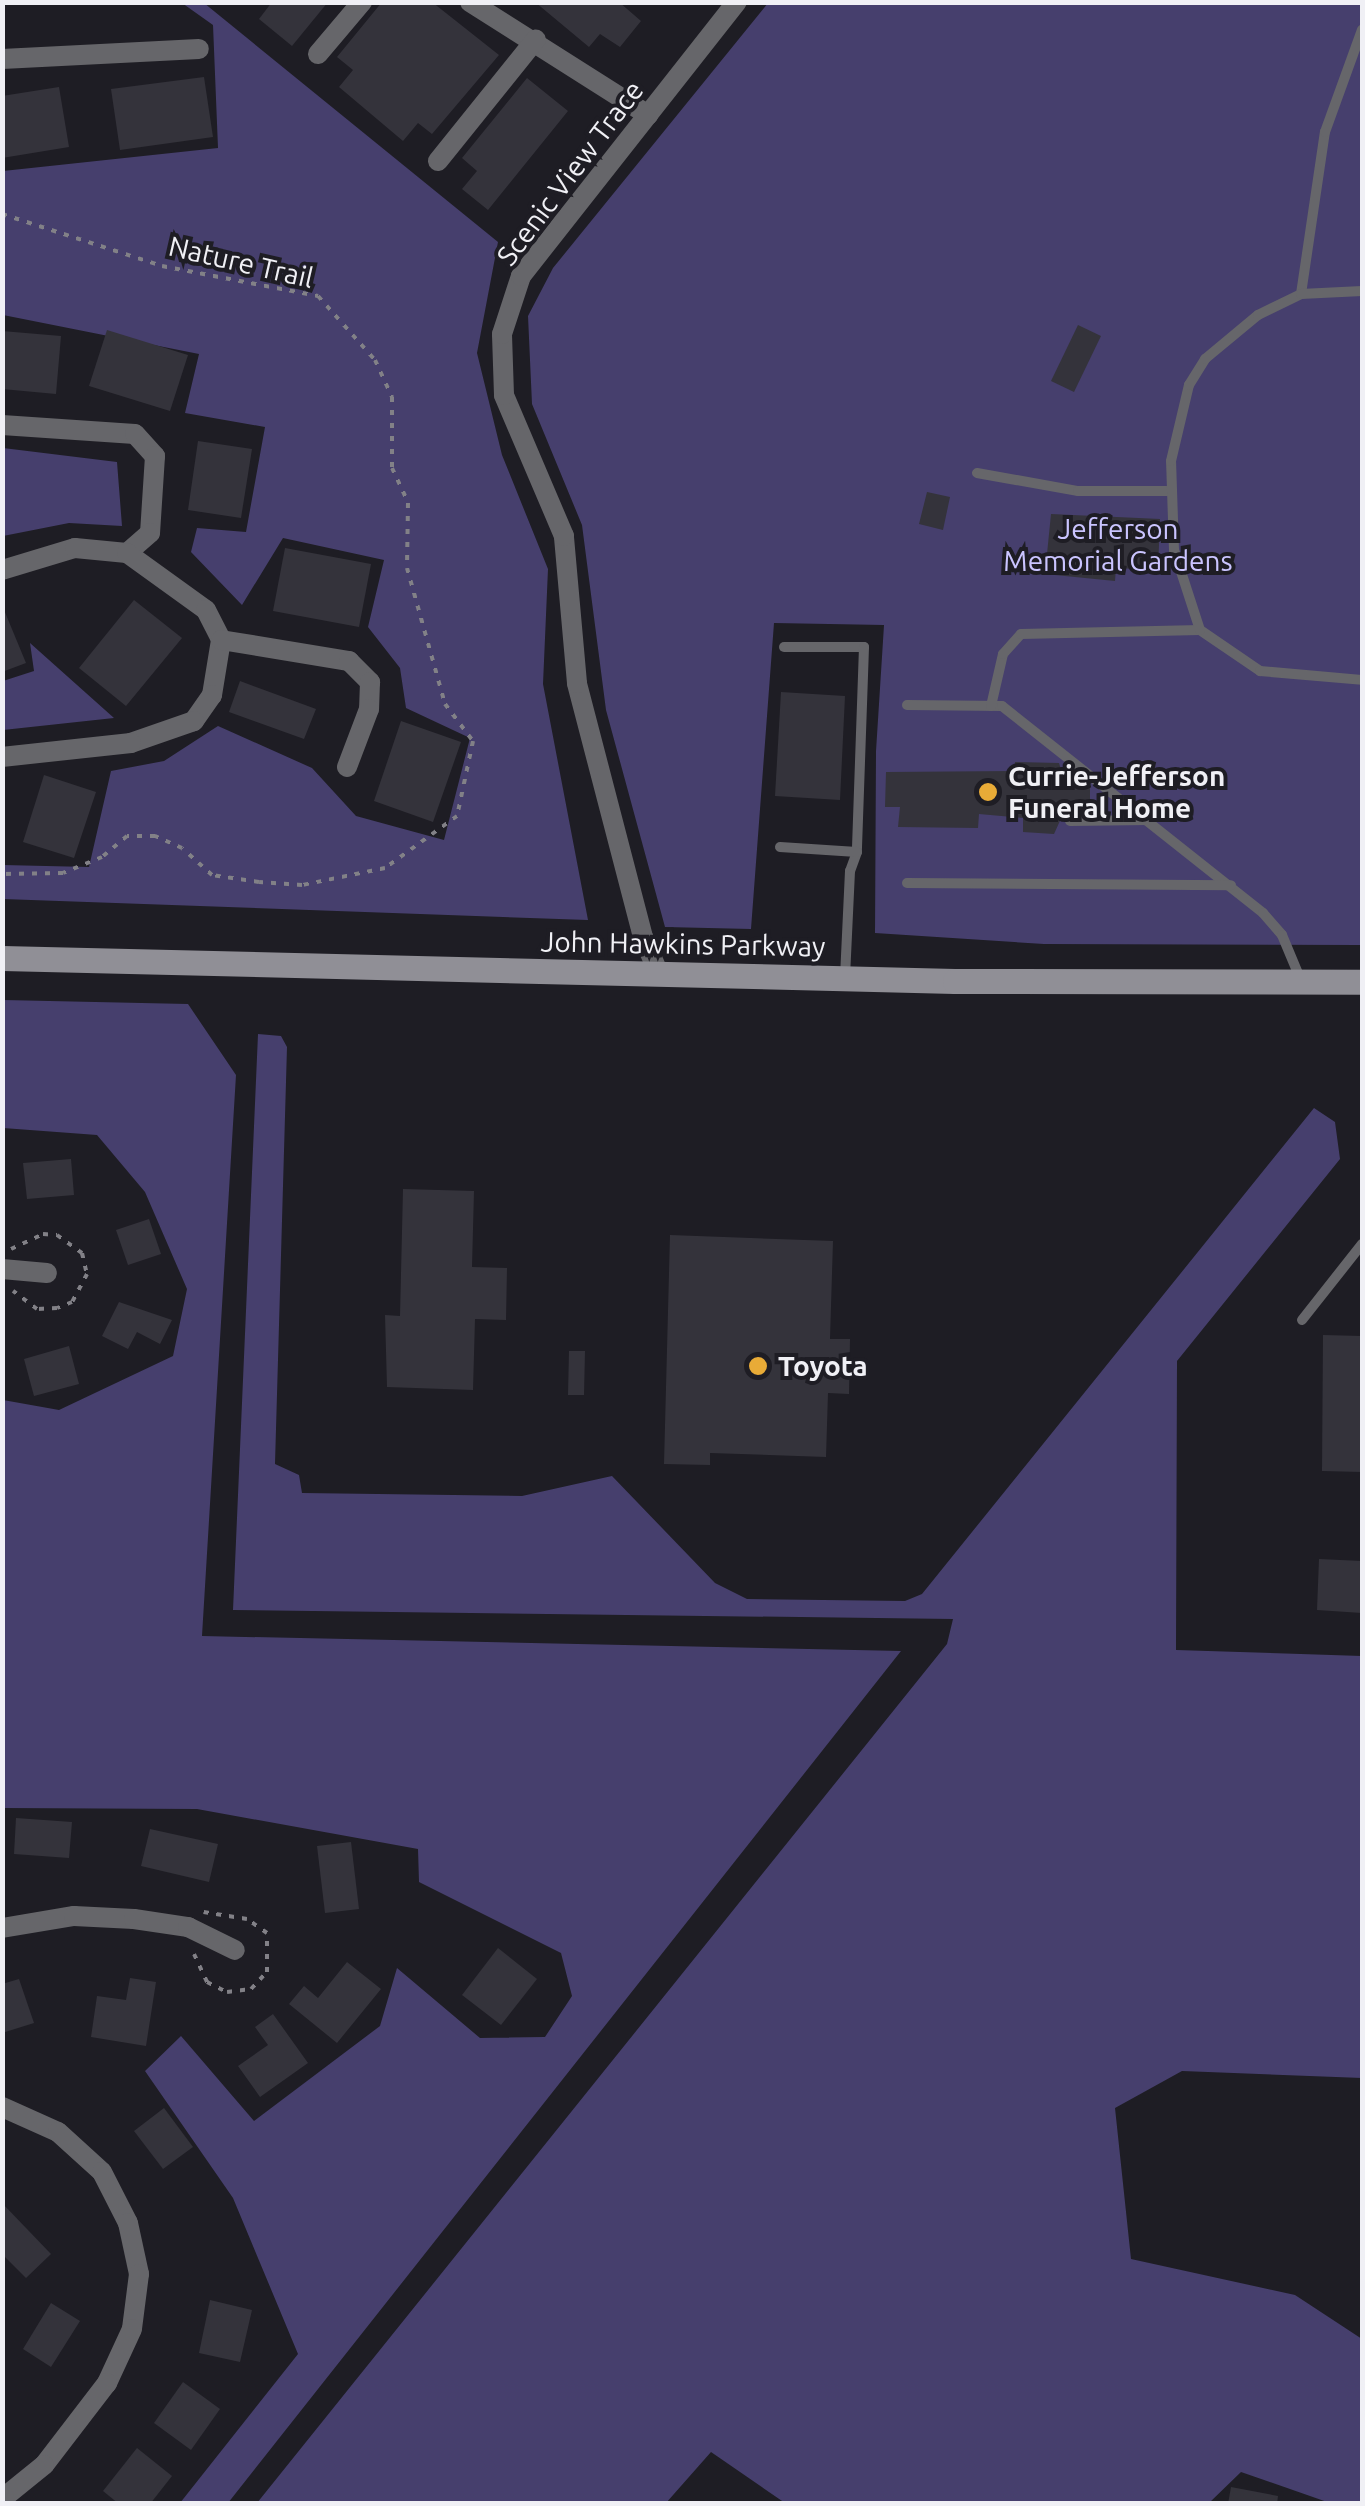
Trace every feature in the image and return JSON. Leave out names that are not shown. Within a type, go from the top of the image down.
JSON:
[{"type":"main road","name":"John Hawkins Parkway","points":[[2,958],[660,974],[1362,982]]},
{"type":"street","points":[[318,54],[362,2]]},
{"type":"street","points":[[470,2],[536,38],[648,115]]},
{"type":"street","name":"Scenic View Trace","points":[[660,974],[643,937],[577,683],[564,536],[504,395],[502,334],[521,276],[737,2]]},
{"type":"street","points":[[438,161],[536,38]]},
{"type":"street","points":[[2,59],[199,49]]},
{"type":"street","points":[[2,426],[135,434],[155,456],[150,533],[127,554]]},
{"type":"street","points":[[2,570],[75,548],[127,554],[206,610],[222,640],[212,695],[194,721],[131,743],[2,757]]},
{"type":"street","points":[[222,640],[349,662],[370,682],[369,709],[347,767]]},
{"type":"street","points":[[2,1269],[47,1273]]},
{"type":"street","points":[[2,1928],[74,1916],[134,1919],[188,1928],[235,1950]]},
{"type":"street","points":[[2,2107],[58,2132],[102,2172],[128,2223],[139,2274],[132,2329],[112,2373],[44,2464],[2,2499]]},
{"type":"lane","points":[[1301,294],[1325,132],[1362,30]]},
{"type":"lane","points":[[1362,291],[1301,294],[1258,315],[1205,359],[1175,424],[1172,491],[1179,580],[1200,630],[1260,672],[1362,680]]},
{"type":"lane","points":[[977,474],[1078,491],[1172,491]]},
{"type":"lane","points":[[991,706],[1004,654],[1022,634],[1200,630]]},
{"type":"lane","points":[[784,647],[864,647],[857,852],[850,870],[845,977]]},
{"type":"lane","points":[[908,705],[1002,706],[1232,885],[1282,935],[1301,980]]},
{"type":"lane","points":[[1070,821],[1149,820]]},
{"type":"lane","points":[[780,847],[857,852]]},
{"type":"lane","points":[[907,883],[1232,885]]},
{"type":"lane","points":[[1302,1320],[1362,1244]]},
{"type":"path","name":"Nature Trail","points":[[2,214],[162,266],[318,296],[375,360],[392,397],[392,468],[408,503],[407,568],[445,704],[473,741],[456,816],[385,868],[302,885],[259,882],[212,875],[182,848],[155,836],[127,836],[102,857],[62,872],[2,874]]},
{"type":"green space","points":[[182,3],[204,3],[498,242],[477,353],[502,455],[548,569],[543,684],[588,920],[3,899],[3,865],[89,867],[111,771],[164,761],[218,726],[312,768],[356,816],[444,840],[470,738],[406,708],[400,668],[368,627],[384,560],[283,538],[242,605],[191,552],[197,528],[246,532],[265,427],[185,413],[199,354],[3,315],[3,171],[218,148],[213,25]]},
{"type":"green space","name":"Jefferson Memorial Gardens","points":[[768,3],[1362,3],[1362,945],[1044,944],[875,933],[876,751],[884,625],[774,623],[751,929],[665,927],[606,710],[582,525],[532,404],[528,316],[553,268]]},
{"type":"green space","points":[[3,448],[117,462],[122,526],[69,523],[3,536]]},
{"type":"green space","points":[[30,643],[114,718],[3,730],[3,681],[34,671]]},
{"type":"green space","points":[[3,1000],[188,1004],[236,1075],[202,1636],[901,1651],[228,2503],[180,2503],[298,2354],[233,2198],[145,2071],[181,2036],[254,2121],[380,2026],[397,1968],[480,2038],[545,2037],[572,1996],[561,1953],[419,1882],[418,1849],[197,1809],[3,1808],[3,1400],[59,1410],[173,1356],[187,1289],[145,1192],[97,1135],[3,1128]]},
{"type":"green space","points":[[258,1034],[281,1036],[287,1047],[275,1464],[299,1475],[302,1493],[522,1496],[612,1476],[715,1583],[747,1599],[905,1601],[922,1594],[1314,1108],[1335,1122],[1340,1159],[1177,1361],[1176,1650],[1362,1656],[1362,2078],[1182,2071],[1115,2108],[1131,2259],[1295,2295],[1362,2339],[1362,2503],[1330,2503],[1241,2472],[1209,2503],[785,2503],[711,2452],[666,2503],[257,2503],[947,1644],[953,1619],[233,1610]]},
{"type":"building","points":[[272,2],[328,2],[292,46],[259,19]]},
{"type":"building","points":[[382,2],[432,2],[499,55],[432,134],[418,123],[403,141],[339,87],[353,70],[337,57]]},
{"type":"building","points":[[535,2],[619,2],[641,21],[620,47],[600,34],[589,47]]},
{"type":"building","points":[[204,77],[213,137],[120,150],[111,89]]},
{"type":"building","points":[[527,78],[568,111],[488,210],[462,189],[477,171],[462,158]]},
{"type":"building","points":[[59,87],[69,147],[2,158],[2,96]]},
{"type":"building","points":[[1078,325],[1101,336],[1074,392],[1051,381]]},
{"type":"building","points":[[107,330],[188,355],[170,411],[89,386]]},
{"type":"building","points":[[2,331],[61,336],[56,394],[2,389]]},
{"type":"building","points":[[198,441],[252,449],[241,518],[188,510]]},
{"type":"building","points":[[927,492],[950,497],[943,530],[919,524]]},
{"type":"building","points":[[1051,514],[1160,519],[1158,570],[1116,568],[1115,581],[1045,574]]},
{"type":"building","points":[[285,548],[371,564],[359,627],[273,611]]},
{"type":"building","points":[[134,600],[182,638],[126,706],[79,668]]},
{"type":"building","points":[[2,605],[26,663],[2,672]]},
{"type":"building","points":[[240,681],[316,709],[304,739],[229,712]]},
{"type":"building","points":[[781,692],[845,696],[840,800],[775,796]]},
{"type":"building","points":[[401,721],[461,742],[433,822],[374,801]]},
{"type":"building","name":"Currie-Jefferson Funeral Home","points":[[1015,762],[1059,763],[1063,776],[1090,787],[1090,812],[1064,812],[1054,834],[1023,832],[1023,818],[979,814],[978,828],[898,827],[900,807],[885,807],[886,772],[1015,771]]},
{"type":"building","points":[[44,775],[96,792],[74,858],[23,842]]},
{"type":"building","points":[[71,1159],[74,1195],[27,1199],[23,1163]]},
{"type":"building","points":[[403,1189],[474,1191],[472,1267],[507,1268],[506,1320],[475,1319],[473,1390],[387,1387],[385,1315],[400,1316]]},
{"type":"building","points":[[149,1219],[161,1254],[128,1265],[116,1230]]},
{"type":"building","name":"Toyota","points":[[670,1235],[833,1241],[830,1339],[850,1339],[849,1394],[828,1393],[826,1457],[710,1453],[710,1465],[664,1464]]},
{"type":"building","points":[[119,1302],[172,1320],[160,1344],[137,1332],[128,1349],[102,1336]]},
{"type":"building","points":[[1323,1335],[1362,1336],[1362,1472],[1322,1471]]},
{"type":"building","points":[[69,1346],[79,1384],[34,1396],[24,1359]]},
{"type":"building","points":[[569,1351],[585,1351],[584,1395],[568,1395]]},
{"type":"building","points":[[1319,1559],[1362,1561],[1362,1613],[1317,1610]]},
{"type":"building","points":[[16,1818],[72,1822],[69,1858],[14,1854]]},
{"type":"building","points":[[150,1829],[218,1844],[209,1882],[141,1866]]},
{"type":"building","points":[[351,1842],[359,1909],[325,1913],[317,1846]]},
{"type":"building","points":[[498,1948],[537,1979],[501,2025],[462,1995]]},
{"type":"building","points":[[347,1962],[381,1989],[337,2043],[289,2004],[304,1986],[318,1998]]},
{"type":"building","points":[[130,1978],[156,1982],[146,2046],[91,2037],[97,1996],[126,2000]]},
{"type":"building","points":[[19,1979],[34,2023],[2,2033],[2,1984]]},
{"type":"building","points":[[273,2014],[308,2063],[260,2097],[238,2066],[268,2045],[255,2027]]},
{"type":"building","points":[[164,2108],[193,2147],[163,2169],[134,2131]]},
{"type":"building","points":[[2,2203],[51,2254],[26,2278],[2,2254]]},
{"type":"building","points":[[210,2300],[252,2310],[240,2362],[199,2353]]},
{"type":"building","points":[[51,2303],[80,2321],[51,2367],[23,2349]]},
{"type":"building","points":[[183,2382],[220,2409],[191,2450],[154,2423]]},
{"type":"building","points":[[137,2448],[172,2476],[150,2504],[119,2504],[103,2491]]},
{"type":"building","points":[[1231,2487],[1278,2496],[1277,2504],[1228,2504]]},
{"type":"place","name":"Currie-Jefferson Funeral Home","points":[[988,792]]},
{"type":"place","name":"Toyota","points":[[758,1366]]}]
